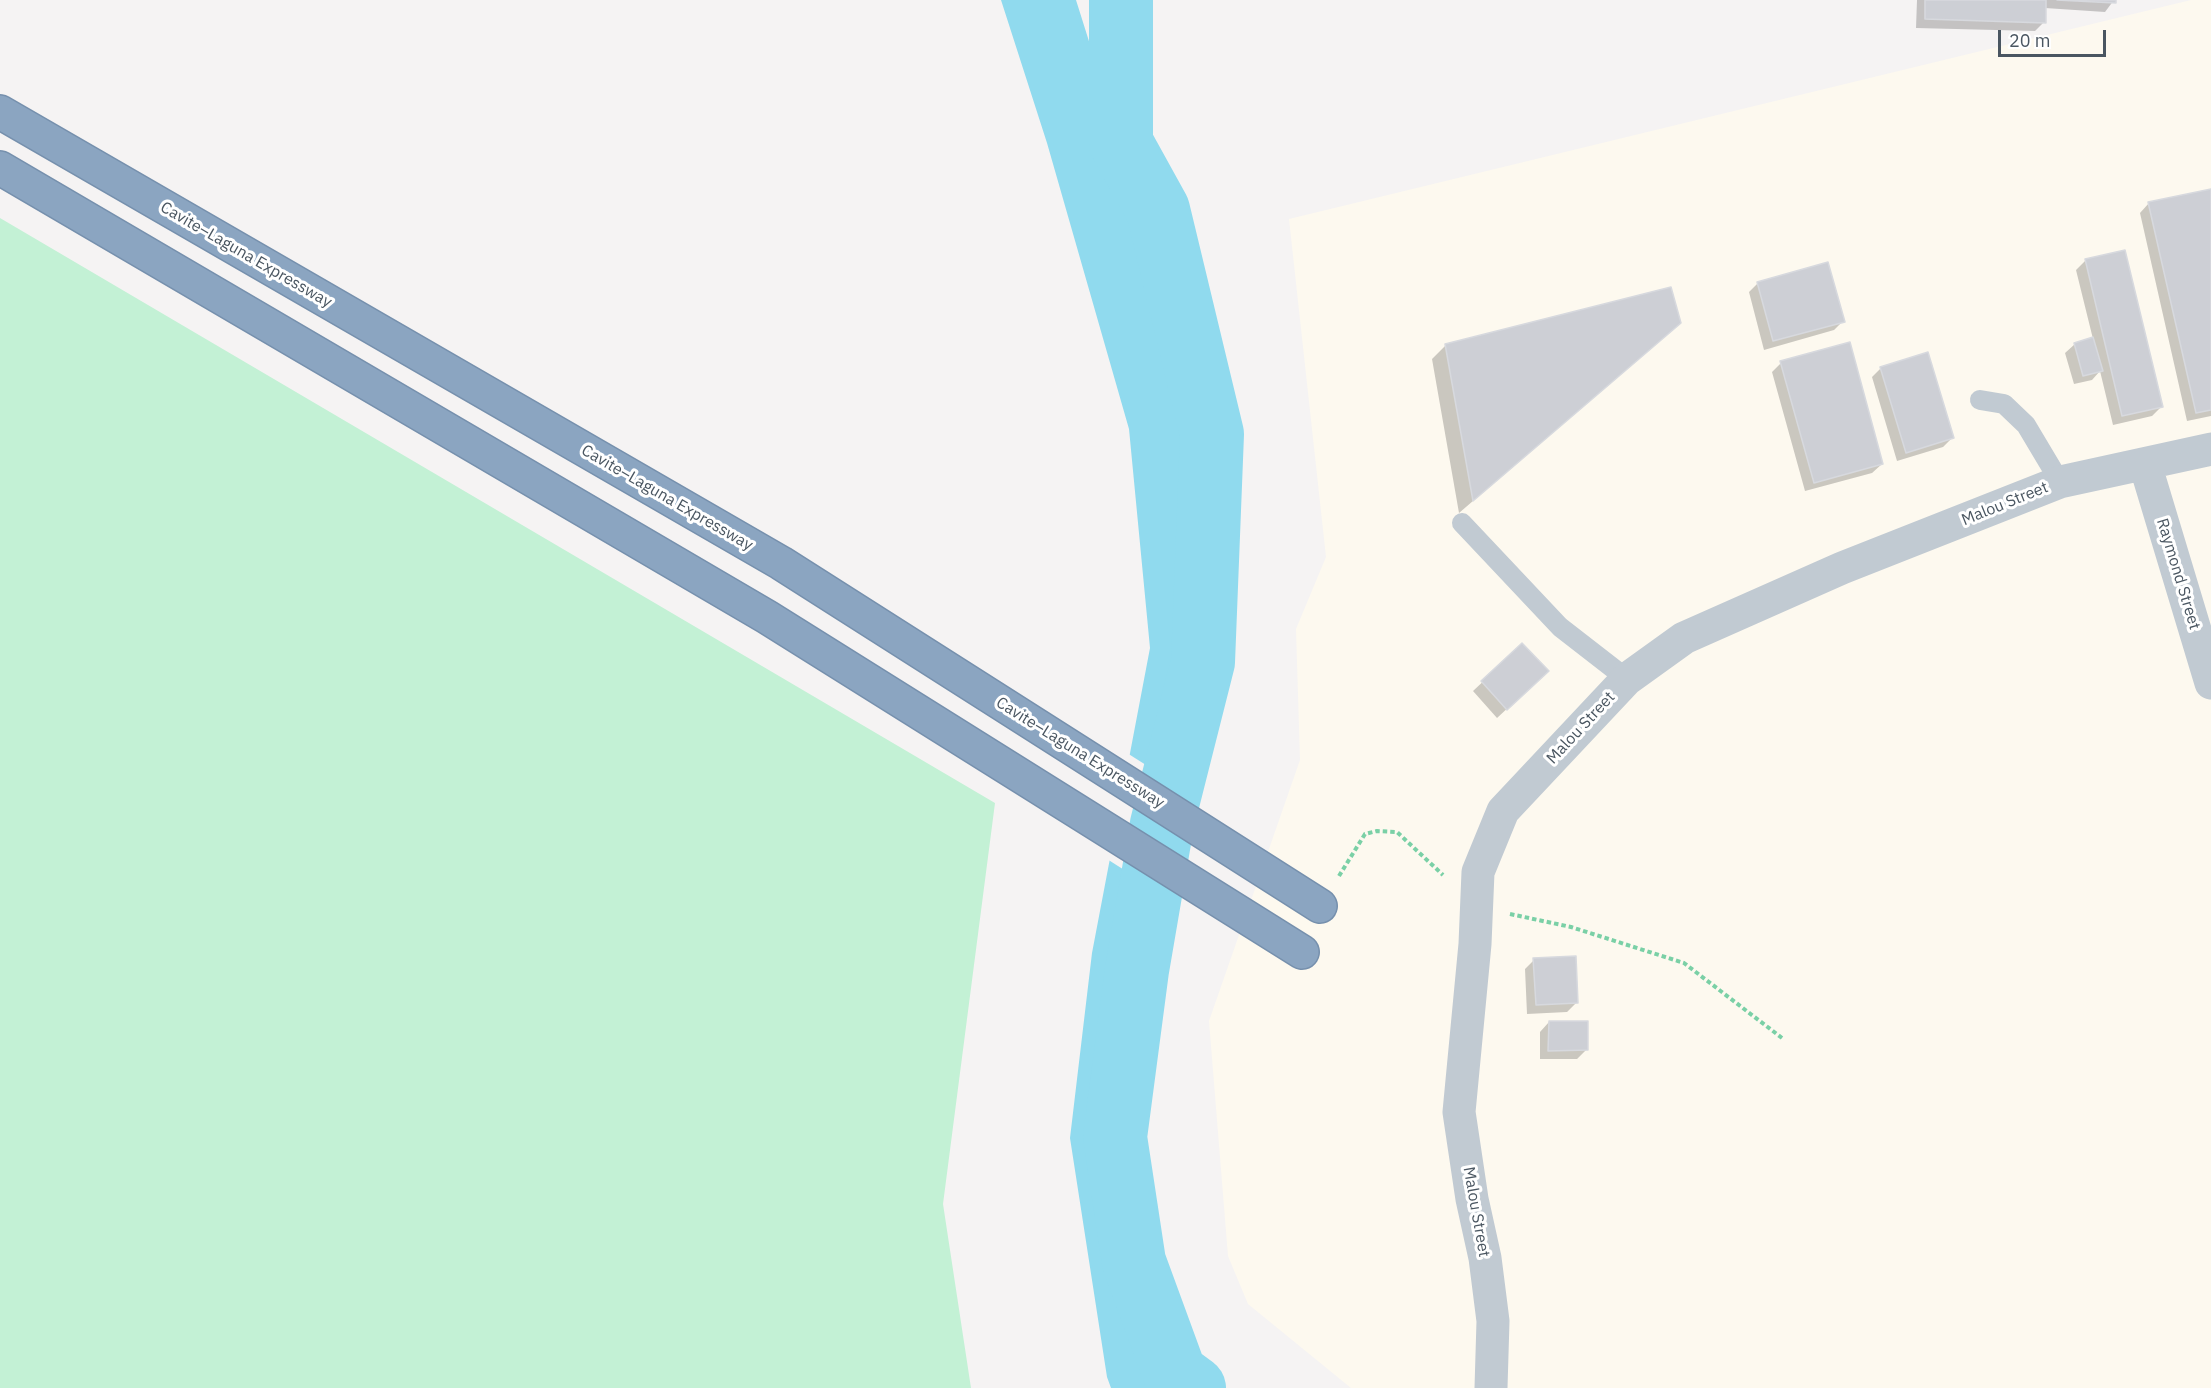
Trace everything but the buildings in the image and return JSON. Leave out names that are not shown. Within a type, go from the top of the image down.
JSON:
[{"type":"highway","name":"Cavite–Laguna Expressway","points":[[0,112],[781,563],[1320,906]]},
{"type":"highway","points":[[0,168],[767,617],[1302,952]]},
{"type":"street","name":"Malou Street","points":[[1491,1388],[1493,1321],[1485,1258],[1472,1199],[1459,1112],[1478,872],[1503,811],[1627,679],[1684,638],[1842,568],[2060,482],[2211,449]]},
{"type":"street","name":"Raymond Street","points":[[2145,465],[2211,683]]},
{"type":"lane","points":[[1980,400],[2004,404],[2026,425],[2060,482]]},
{"type":"lane","points":[[1461,523],[1560,627],[1627,679]]},
{"type":"path","points":[[1320,906],[1365,834],[1377,831],[1397,832],[1477,906],[1571,927],[1684,963],[1782,1038]]},
{"type":"shaded area","points":[[2191,0],[2211,0],[2211,1388],[1351,1388],[1248,1304],[1228,1256],[1209,1021],[1300,760],[1296,629],[1326,557],[1289,219]]},
{"type":"green space","points":[[0,218],[995,803],[943,1204],[971,1388],[0,1388]]},
{"type":"water","points":[[1001,0],[1076,0],[1121,143],[1158,210],[1212,434],[1203,662],[1162,824],[1137,970],[1115,1137],[1134,1262],[1175,1374],[1194,1388],[1111,1388],[1107,1377],[1070,1138],[1092,953],[1150,648],[1129,429],[1047,143]]},
{"type":"pier","points":[[1127,753],[1176,784],[1154,889],[1107,859]]},
{"type":"waterway","points":[[1121,0],[1121,143],[1158,210],[1212,434],[1203,662],[1162,824],[1137,970],[1115,1137],[1134,1262],[1175,1374],[1194,1388]]}]
